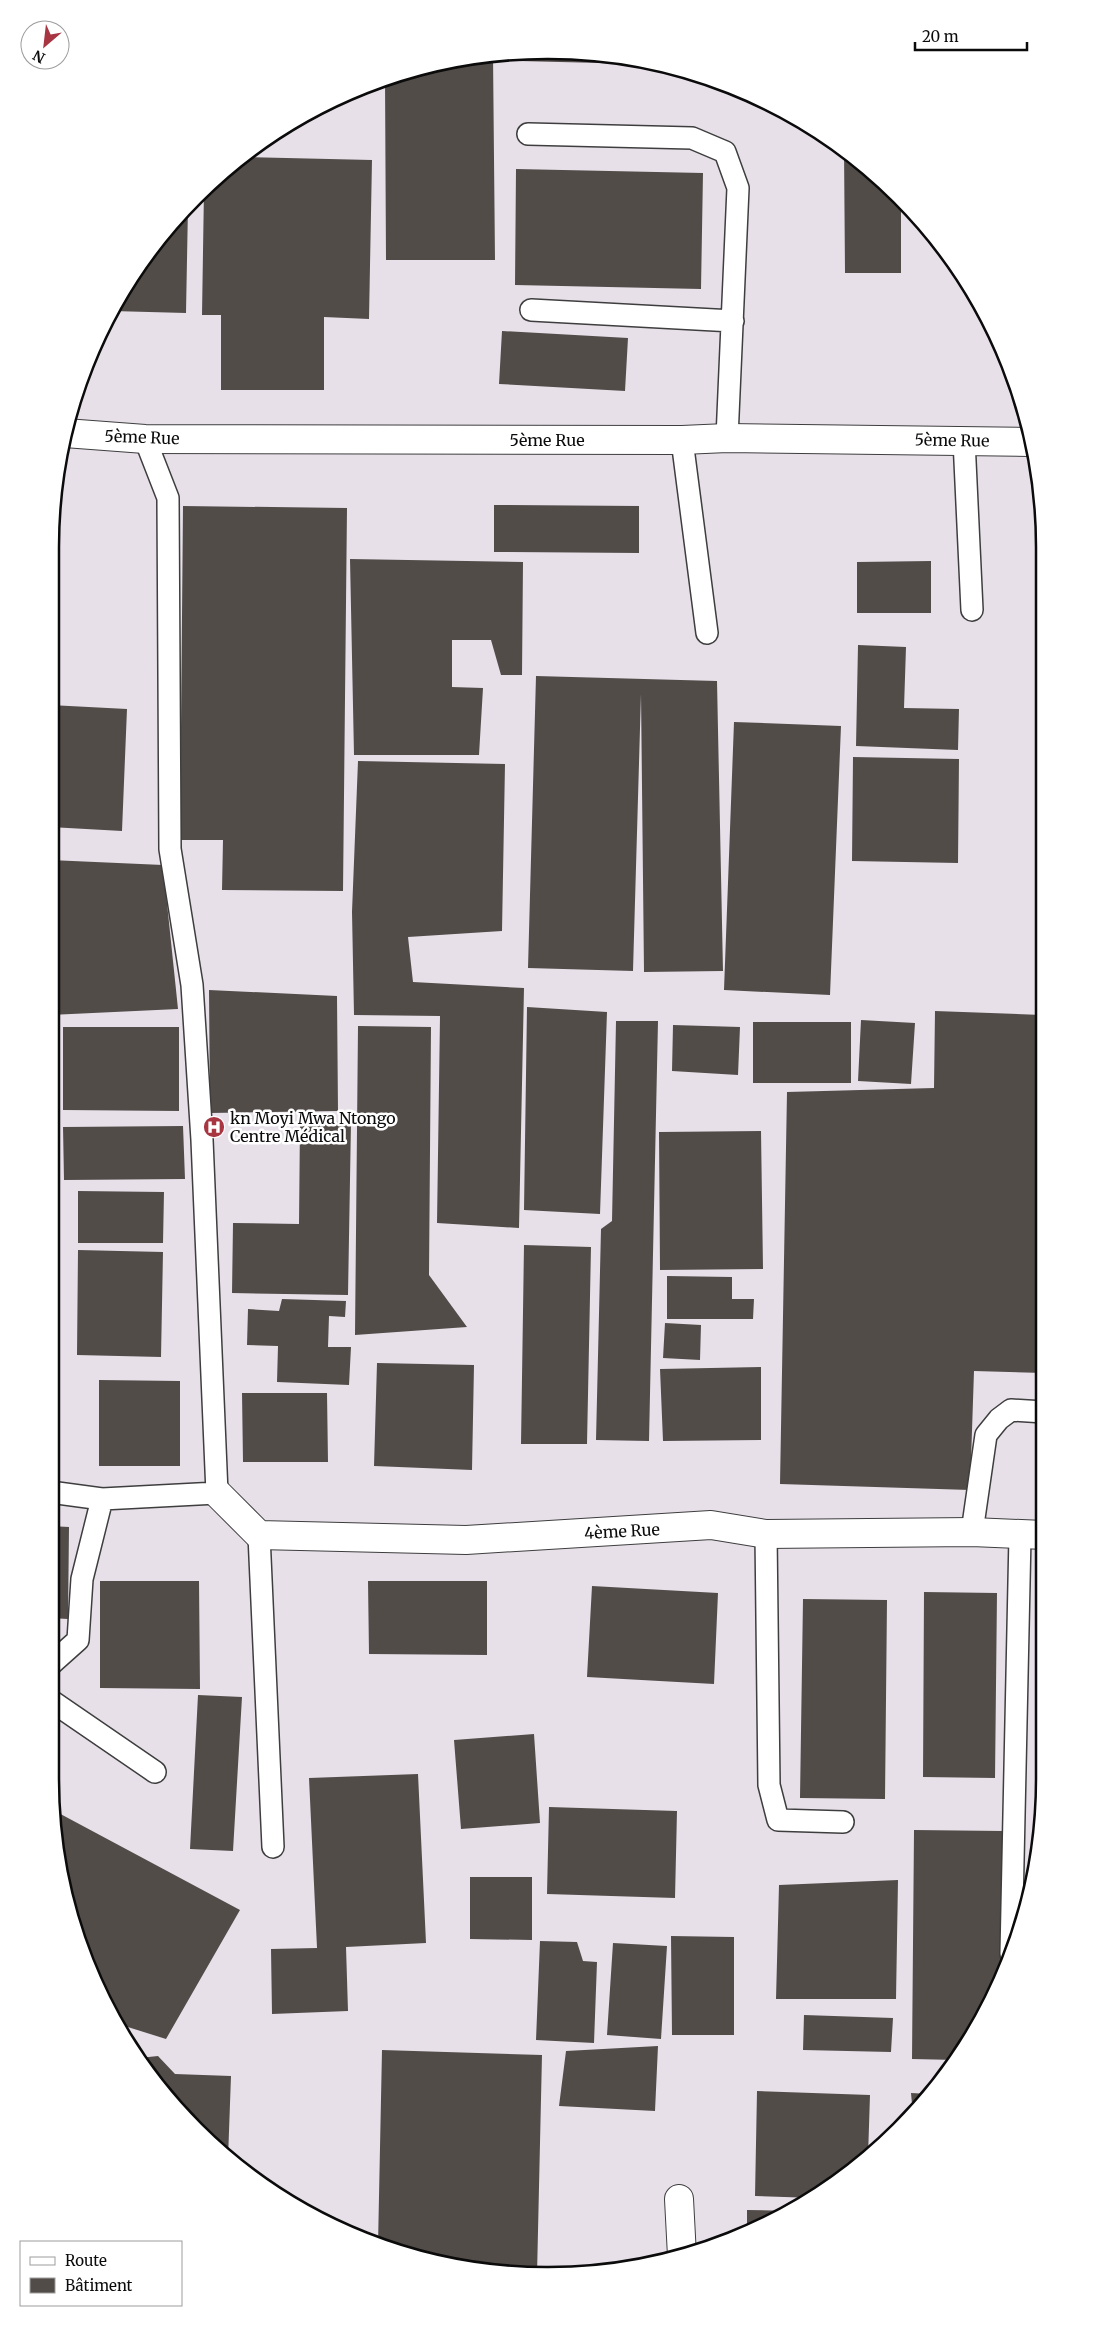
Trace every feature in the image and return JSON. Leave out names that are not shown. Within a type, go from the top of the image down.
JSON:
[{"type":"street","name":"5ème Rue","points":[[72,434],[145,439],[682,440],[727,438],[1025,442]]},
{"type":"street","points":[[217,1493],[259,1536]]},
{"type":"street","name":"4ème Rue","points":[[259,1536],[466,1540],[711,1525],[766,1534],[972,1532],[1032,1535]]},
{"type":"street","points":[[679,2199],[682,2249]]},
{"type":"lane","points":[[528,134],[692,138],[725,152],[738,188],[727,438]]},
{"type":"lane","points":[[531,310],[733,321]]},
{"type":"lane","points":[[59,1493],[102,1499],[217,1493],[202,1140],[192,985],[170,849],[168,498],[145,439]]},
{"type":"lane","points":[[682,440],[707,633]]},
{"type":"lane","points":[[964,440],[972,610]]},
{"type":"lane","points":[[972,1532],[986,1435],[999,1419],[1011,1410],[1036,1412]]},
{"type":"lane","points":[[59,1657],[78,1640],[82,1579],[102,1499]]},
{"type":"lane","points":[[766,1534],[769,1785],[778,1820],[843,1822]]},
{"type":"lane","points":[[1012,1929],[1032,1535]]},
{"type":"lane","points":[[259,1536],[273,1847]]},
{"type":"lane","points":[[59,1706],[155,1772]]},
{"type":"shaded area","points":[[548,59],[611,63],[643,68],[674,75],[735,96],[792,124],[845,160],[893,202],[935,250],[971,303],[999,360],[1020,421],[1032,484],[1036,548],[1036,1778],[1032,1842],[1027,1874],[1020,1905],[999,1966],[971,2023],[954,2050],[915,2101],[870,2146],[819,2185],[792,2202],[735,2230],[674,2251],[643,2258],[611,2263],[548,2267],[484,2263],[421,2251],[360,2230],[331,2217],[276,2185],[225,2146],[202,2124],[180,2101],[141,2050],[109,1995],[96,1966],[75,1905],[63,1842],[59,1778],[59,548],[63,484],[68,452],[75,421],[96,360],[124,303],[141,276],[180,225],[202,202],[225,180],[276,141],[331,109],[360,96],[421,75],[452,68],[516,60]]},
{"type":"building","points":[[548,59],[613,63],[519,61]]},
{"type":"building","points":[[493,62],[495,260],[386,260],[385,87],[421,75]]},
{"type":"building","points":[[254,157],[372,160],[369,319],[324,317],[324,390],[221,390],[221,315],[202,315],[204,200],[225,180]]},
{"type":"building","points":[[844,159],[870,180],[901,210],[901,273],[845,273]]},
{"type":"building","points":[[516,169],[703,173],[701,289],[515,285]]},
{"type":"building","points":[[188,217],[186,313],[120,311],[141,276]]},
{"type":"building","points":[[502,331],[628,338],[625,391],[499,384]]},
{"type":"building","points":[[494,505],[639,506],[639,553],[494,552]]},
{"type":"building","points":[[183,506],[347,508],[343,891],[222,890],[223,840],[180,840]]},
{"type":"building","points":[[350,559],[523,562],[522,675],[501,675],[491,640],[452,640],[452,687],[483,688],[479,755],[354,755]]},
{"type":"building","points":[[931,561],[931,613],[857,613],[857,562]]},
{"type":"building","points":[[858,645],[906,647],[904,708],[959,709],[958,750],[856,746]]},
{"type":"building","points":[[536,676],[717,681],[723,971],[644,972],[641,694],[633,971],[528,968]]},
{"type":"building","points":[[59,705],[127,709],[122,831],[59,828]]},
{"type":"building","points":[[734,722],[841,726],[830,995],[724,990]]},
{"type":"building","points":[[853,757],[959,759],[958,863],[852,861]]},
{"type":"building","points":[[358,761],[505,764],[502,931],[408,937],[413,982],[524,988],[519,1228],[437,1223],[440,1016],[354,1015],[352,912]]},
{"type":"building","points":[[59,860],[163,865],[178,1009],[59,1015]]},
{"type":"building","points":[[209,990],[337,996],[338,1111],[210,1113]]},
{"type":"building","points":[[527,1007],[607,1012],[600,1214],[524,1210]]},
{"type":"building","points":[[935,1011],[1036,1015],[1036,1373],[974,1371],[970,1490],[780,1484],[787,1092],[934,1088]]},
{"type":"building","points":[[861,1020],[915,1023],[911,1084],[858,1081]]},
{"type":"building","points":[[616,1021],[658,1021],[649,1441],[596,1440],[601,1229],[612,1221]]},
{"type":"building","points":[[753,1022],[851,1022],[851,1083],[753,1083]]},
{"type":"building","points":[[673,1025],[740,1027],[738,1075],[672,1071]]},
{"type":"building","points":[[358,1026],[431,1027],[429,1275],[467,1327],[355,1335]]},
{"type":"building","points":[[63,1027],[179,1027],[179,1111],[63,1110]]},
{"type":"building","points":[[300,1121],[351,1122],[348,1295],[232,1293],[233,1223],[299,1224]]},
{"type":"building","points":[[183,1126],[185,1179],[64,1180],[63,1127]]},
{"type":"building","points":[[761,1131],[763,1269],[660,1270],[659,1132]]},
{"type":"building","points":[[59,1185],[60,1185],[59,1233]]},
{"type":"building","points":[[78,1191],[164,1192],[163,1243],[78,1243]]},
{"type":"building","points":[[524,1245],[591,1247],[587,1444],[521,1444]]},
{"type":"building","points":[[78,1250],[163,1252],[161,1357],[77,1355]]},
{"type":"building","points":[[667,1276],[732,1277],[732,1299],[754,1299],[753,1319],[667,1319]]},
{"type":"building","points":[[282,1299],[346,1301],[345,1317],[329,1316],[328,1347],[351,1347],[349,1385],[277,1382],[278,1346],[247,1345],[248,1309],[279,1311]]},
{"type":"building","points":[[665,1323],[701,1325],[700,1360],[663,1358]]},
{"type":"building","points":[[377,1363],[474,1365],[472,1470],[374,1466]]},
{"type":"building","points":[[761,1367],[761,1440],[663,1441],[660,1369]]},
{"type":"building","points":[[99,1380],[180,1381],[180,1466],[99,1466]]},
{"type":"building","points":[[242,1393],[327,1393],[328,1462],[243,1462]]},
{"type":"building","points":[[59,1526],[69,1527],[68,1619],[59,1618]]},
{"type":"building","points":[[100,1581],[199,1581],[200,1689],[100,1688]]},
{"type":"building","points":[[368,1581],[487,1581],[487,1655],[369,1654]]},
{"type":"building","points":[[592,1586],[718,1593],[714,1684],[587,1677]]},
{"type":"building","points":[[924,1592],[997,1593],[995,1778],[923,1777]]},
{"type":"building","points":[[803,1599],[887,1600],[885,1799],[800,1798]]},
{"type":"building","points":[[198,1695],[242,1697],[233,1851],[190,1849]]},
{"type":"building","points":[[534,1734],[540,1823],[461,1829],[454,1740]]},
{"type":"building","points":[[418,1774],[426,1943],[346,1947],[348,2011],[272,2014],[271,1949],[317,1948],[309,1778]]},
{"type":"building","points":[[549,1807],[677,1811],[675,1898],[547,1894]]},
{"type":"building","points":[[60,1814],[240,1910],[166,2039],[126,2027],[109,1995],[96,1966],[75,1905],[68,1874]]},
{"type":"building","points":[[914,1830],[1003,1831],[1002,1957],[999,1966],[971,2023],[947,2060],[912,2059]]},
{"type":"building","points":[[470,1877],[532,1877],[532,1940],[470,1939]]},
{"type":"building","points":[[898,1880],[896,1999],[776,1999],[779,1885]]},
{"type":"building","points":[[671,1936],[734,1937],[734,2035],[672,2035]]},
{"type":"building","points":[[540,1941],[577,1942],[583,1961],[597,1962],[594,2043],[536,2040]]},
{"type":"building","points":[[613,1943],[667,1946],[661,2039],[607,2035]]},
{"type":"building","points":[[804,2015],[893,2018],[891,2052],[803,2050]]},
{"type":"building","points":[[658,2046],[655,2111],[559,2106],[566,2051]]},
{"type":"building","points":[[382,2050],[542,2055],[537,2267],[484,2263],[452,2258],[421,2251],[378,2237]]},
{"type":"building","points":[[158,2056],[175,2074],[231,2076],[228,2149],[180,2101],[146,2057]]},
{"type":"building","points":[[757,2091],[870,2095],[868,2147],[819,2185],[799,2197],[755,2196]]},
{"type":"building","points":[[911,2093],[921,2094],[915,2101],[912,2104]]},
{"type":"building","points":[[747,2210],[776,2211],[764,2217],[747,2225]]},
{"type":"place","name":"kn Moyi Mwa Ntongo Centre Médical","points":[[214,1127]]}]
